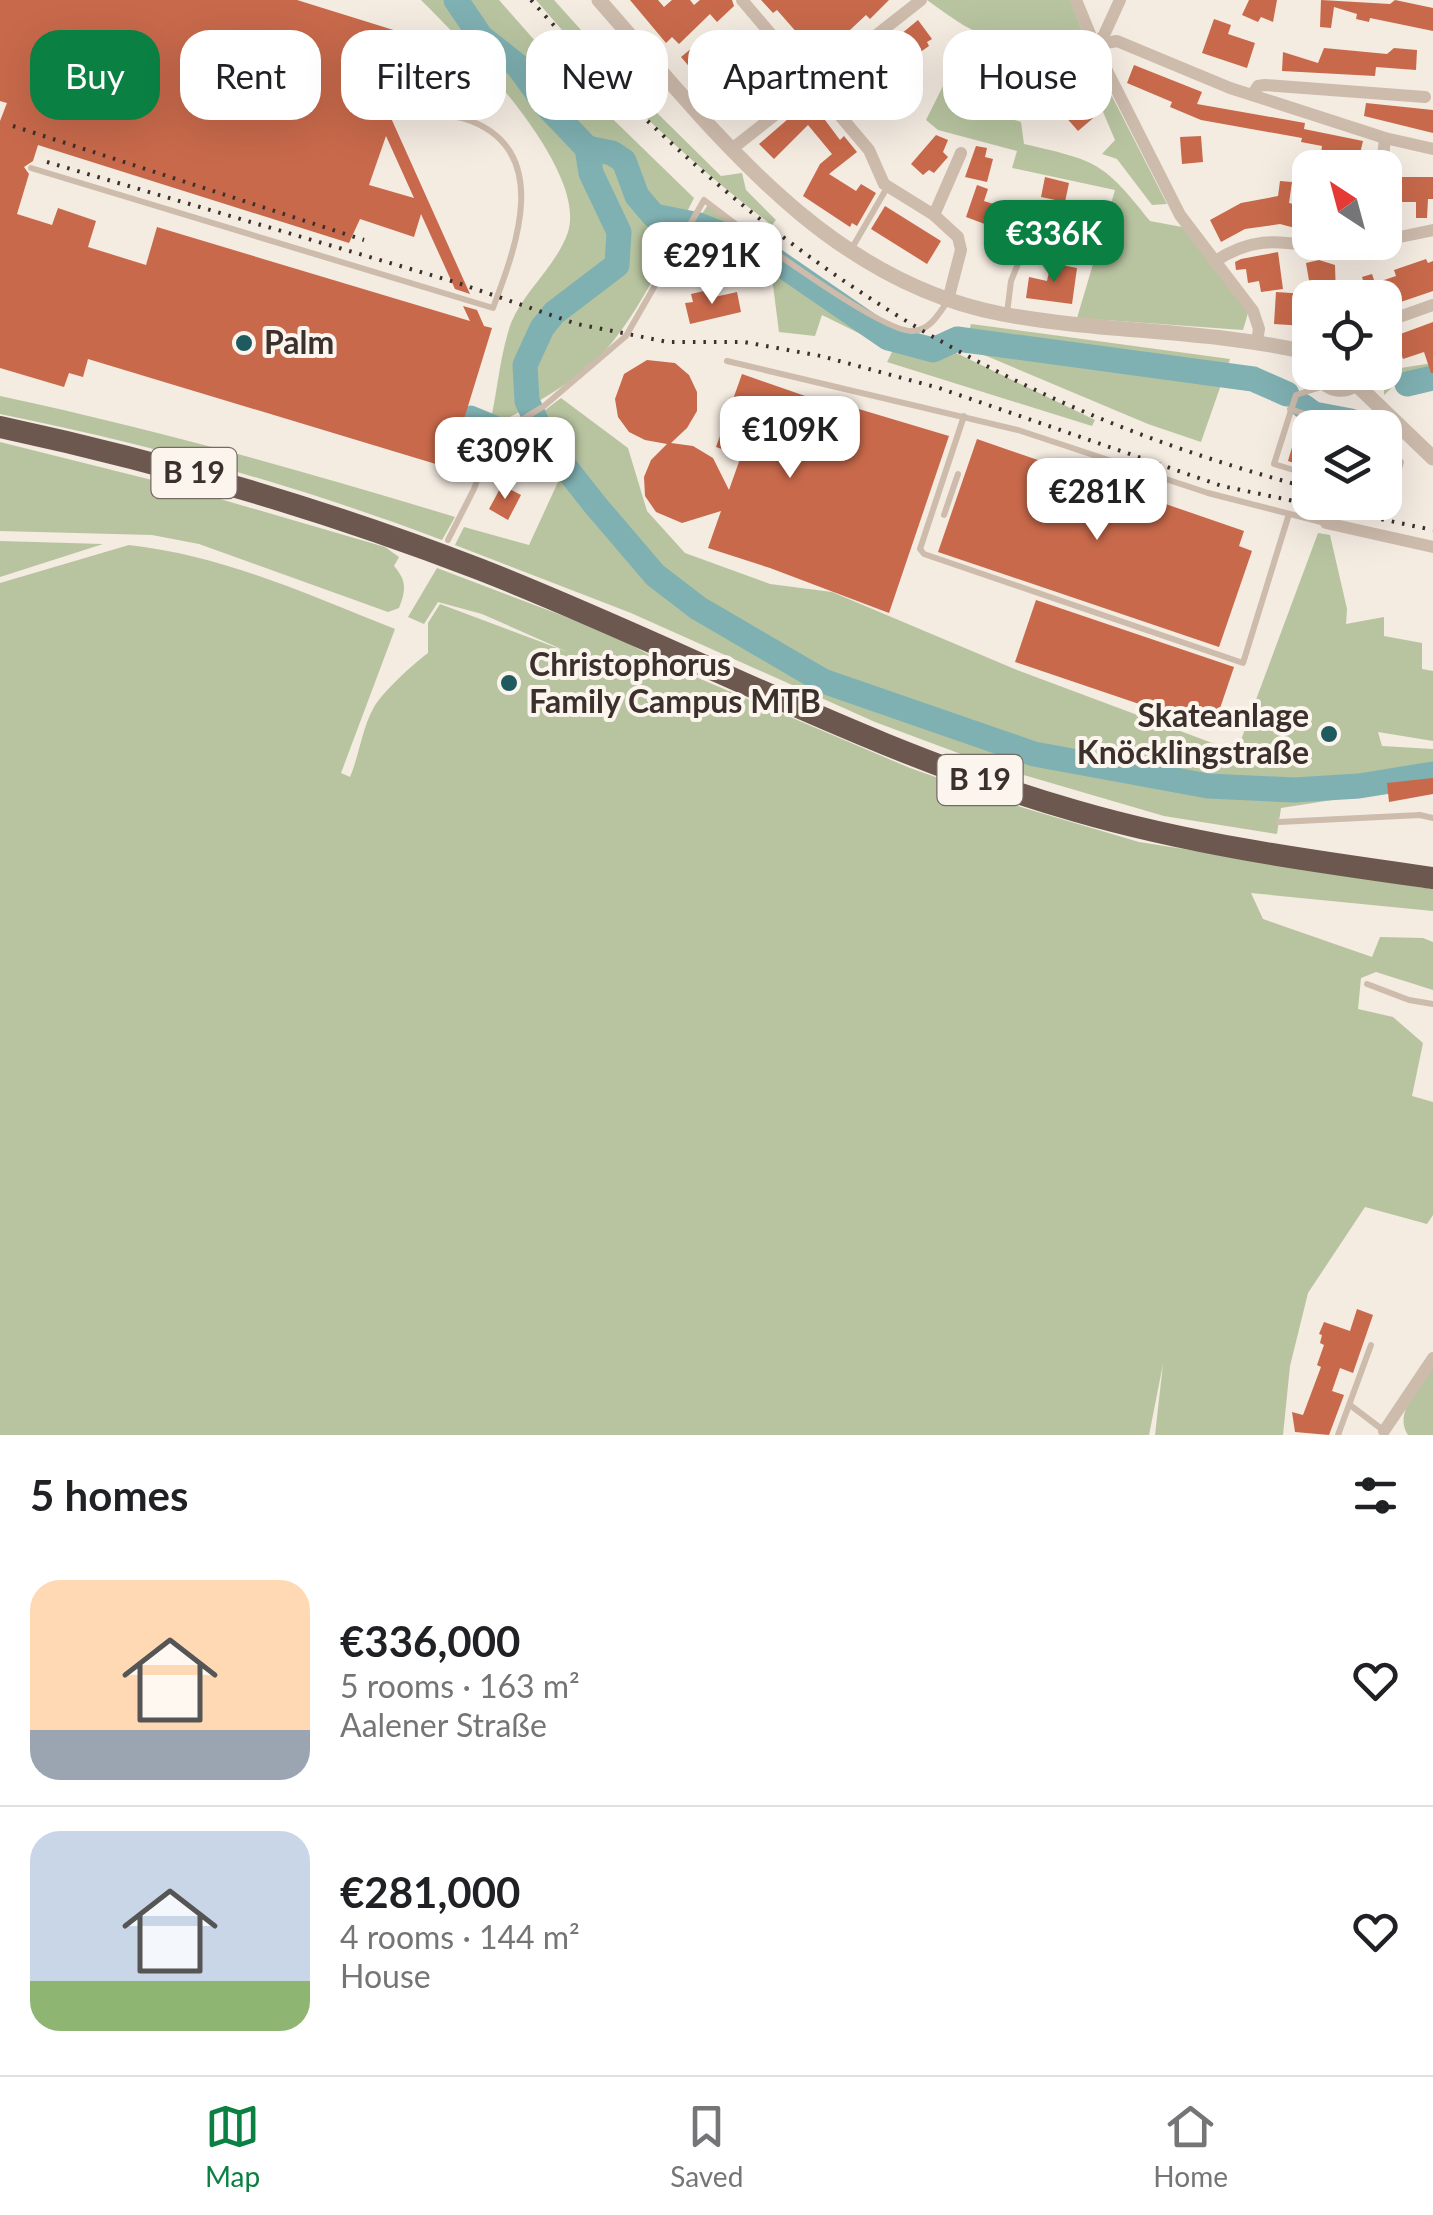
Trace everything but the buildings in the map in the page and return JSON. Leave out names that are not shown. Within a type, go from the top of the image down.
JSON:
[{"type":"highway","name":"B 19","points":[[0,427],[214,479],[383,534],[565,605],[882,744],[1074,811],[1244,852],[1433,878]]},
{"type":"street","points":[[599,0],[787,205],[849,253],[888,276],[948,300],[1007,314],[1060,323],[1257,342],[1292,350]]},
{"type":"street","points":[[742,0],[768,30]]},
{"type":"street","points":[[882,30],[920,0]]},
{"type":"street","points":[[1076,0],[1088,30]]},
{"type":"street","points":[[1106,30],[1120,0]]},
{"type":"street","points":[[1112,42],[1252,95],[1385,138],[1433,149]]},
{"type":"street","points":[[1112,81],[1180,215],[1253,311],[1259,328],[1257,342]]},
{"type":"street","points":[[1252,95],[1258,86],[1265,85],[1429,98]]},
{"type":"street","points":[[733,148],[768,120]]},
{"type":"street","points":[[845,120],[870,150],[888,186],[934,215],[958,237],[960,250],[948,300]]},
{"type":"street","points":[[1384,150],[1385,138]]},
{"type":"street","points":[[934,215],[961,153]]},
{"type":"street","points":[[1402,236],[1433,230]]},
{"type":"street","points":[[1214,262],[1256,241],[1292,245]]},
{"type":"street","points":[[1402,316],[1433,305]]},
{"type":"street","points":[[1371,390],[1433,458]]},
{"type":"street","points":[[1326,523],[1433,547]]},
{"type":"street","points":[[1384,1431],[1433,1358]]},
{"type":"lane","points":[[31,168],[492,308],[521,216],[523,175],[495,137],[463,120]]},
{"type":"lane","points":[[849,253],[888,186]]},
{"type":"lane","points":[[448,540],[474,488],[492,438],[544,406],[626,336],[704,200],[817,281],[900,331],[918,331],[931,324],[948,300]]},
{"type":"lane","points":[[1007,314],[1015,269],[1034,225]]},
{"type":"lane","points":[[726,361],[1018,430],[1208,493],[1326,523]]},
{"type":"lane","points":[[1292,469],[1274,464],[1296,395],[1304,390]]},
{"type":"lane","points":[[964,416],[920,549],[924,554],[1243,663],[1288,514]]},
{"type":"lane","points":[[944,515],[958,474]]},
{"type":"lane","points":[[1279,822],[1433,818]]},
{"type":"lane","points":[[1367,984],[1409,1000],[1433,1004]]},
{"type":"lane","points":[[1338,1435],[1371,1345]]},
{"type":"lane","points":[[1350,1406],[1384,1431]]},
{"type":"green space","points":[[421,0],[499,0],[526,31],[526,120],[506,94],[506,30],[450,30]]},
{"type":"green space","points":[[536,0],[554,0],[581,30],[563,30]]},
{"type":"green space","points":[[927,0],[1070,0],[1082,30],[974,30]]},
{"type":"green space","points":[[943,86],[943,120],[1021,122],[1024,144],[1097,167],[1121,186],[1150,221],[1182,227],[1248,313],[1243,330],[1077,318],[1115,190],[1012,168],[1017,151],[938,130],[926,120]]},
{"type":"green space","points":[[1112,96],[1167,204],[1152,205],[1117,159],[1102,154],[1115,140],[1106,120],[1112,120]]},
{"type":"green space","points":[[526,120],[614,120],[694,198],[642,299],[603,353],[557,390],[506,419],[492,414],[511,323],[568,232],[569,205],[560,175]]},
{"type":"green space","points":[[649,120],[664,120],[721,176],[742,173],[746,190],[776,220],[772,225]]},
{"type":"green space","points":[[708,205],[837,302],[893,329],[919,335],[1095,420],[1092,426],[887,362],[893,350],[822,315],[815,336],[779,332],[770,262],[698,219]]},
{"type":"green space","points":[[971,324],[1230,359],[1201,442],[1148,424],[965,347]]},
{"type":"green space","points":[[1433,363],[1433,383],[1407,385],[1402,368]]},
{"type":"green space","points":[[0,396],[229,452],[455,517],[442,540],[224,468],[0,414]]},
{"type":"green space","points":[[561,398],[628,448],[647,511],[685,553],[770,584],[832,592],[1017,670],[1223,747],[1241,740],[1318,533],[1330,535],[1347,609],[1346,624],[1384,617],[1384,636],[1422,643],[1422,669],[1433,671],[1433,741],[1378,732],[1382,746],[1433,749],[1433,775],[1388,777],[1377,793],[1281,808],[1277,834],[1164,816],[993,766],[875,722],[631,613],[455,545],[464,527],[529,545],[558,482],[528,450],[540,414]]},
{"type":"green space","points":[[0,442],[172,485],[385,547],[399,557],[394,566],[404,586],[399,608],[388,612],[199,544],[152,535],[0,531]]},
{"type":"green space","points":[[0,541],[103,544],[0,577]]},
{"type":"green space","points":[[129,545],[232,567],[395,629],[341,773],[350,777],[377,702],[428,653],[428,623],[440,604],[568,652],[482,614],[438,602],[424,624],[408,617],[437,568],[611,634],[670,666],[910,768],[1024,808],[1139,842],[1433,888],[1433,911],[1251,893],[1263,919],[1372,957],[1380,937],[1423,938],[1433,942],[1433,990],[1376,972],[1361,978],[1358,1009],[1393,1017],[1423,1043],[1412,1096],[1433,1102],[1433,1215],[1427,1224],[1365,1207],[1308,1293],[1290,1366],[1283,1435],[1155,1435],[1163,1364],[1149,1435],[0,1435],[0,583]]},
{"type":"green space","points":[[1433,1368],[1433,1435],[1408,1435],[1404,1426],[1406,1409]]},
{"type":"waterway","points":[[456,0],[481,37],[518,66],[546,105],[587,148],[591,173],[619,232],[617,265],[554,313],[542,328],[525,365],[527,401],[547,444],[655,575],[698,608],[823,681],[1034,754],[1208,786],[1294,790],[1359,786],[1433,774]]},
{"type":"waterway","points":[[587,148],[612,153],[624,161],[637,196],[654,216],[699,225],[757,248],[888,338],[933,350],[957,339],[1253,379],[1287,394]]},
{"type":"waterway","points":[[1407,384],[1433,378]]},
{"type":"waterway","points":[[1303,406],[1308,410]]},
{"type":"waterway","points":[[471,413],[547,444]]},
{"type":"railway","points":[[531,0],[615,90],[701,170],[790,242],[882,306],[979,362],[1082,411],[1192,453],[1292,483]]},
{"type":"railway","points":[[13,126],[364,240]]},
{"type":"railway","points":[[47,162],[458,283],[577,324],[668,342],[744,342],[821,356],[939,388],[1222,486],[1433,530]]},
{"type":"place","name":"Palm","points":[[244,343]]},
{"type":"place","name":"Christophorus Family Campus MTB","points":[[509,683]]},
{"type":"place","name":"Skateanlage Knöcklingstraße","points":[[1329,734]]}]
